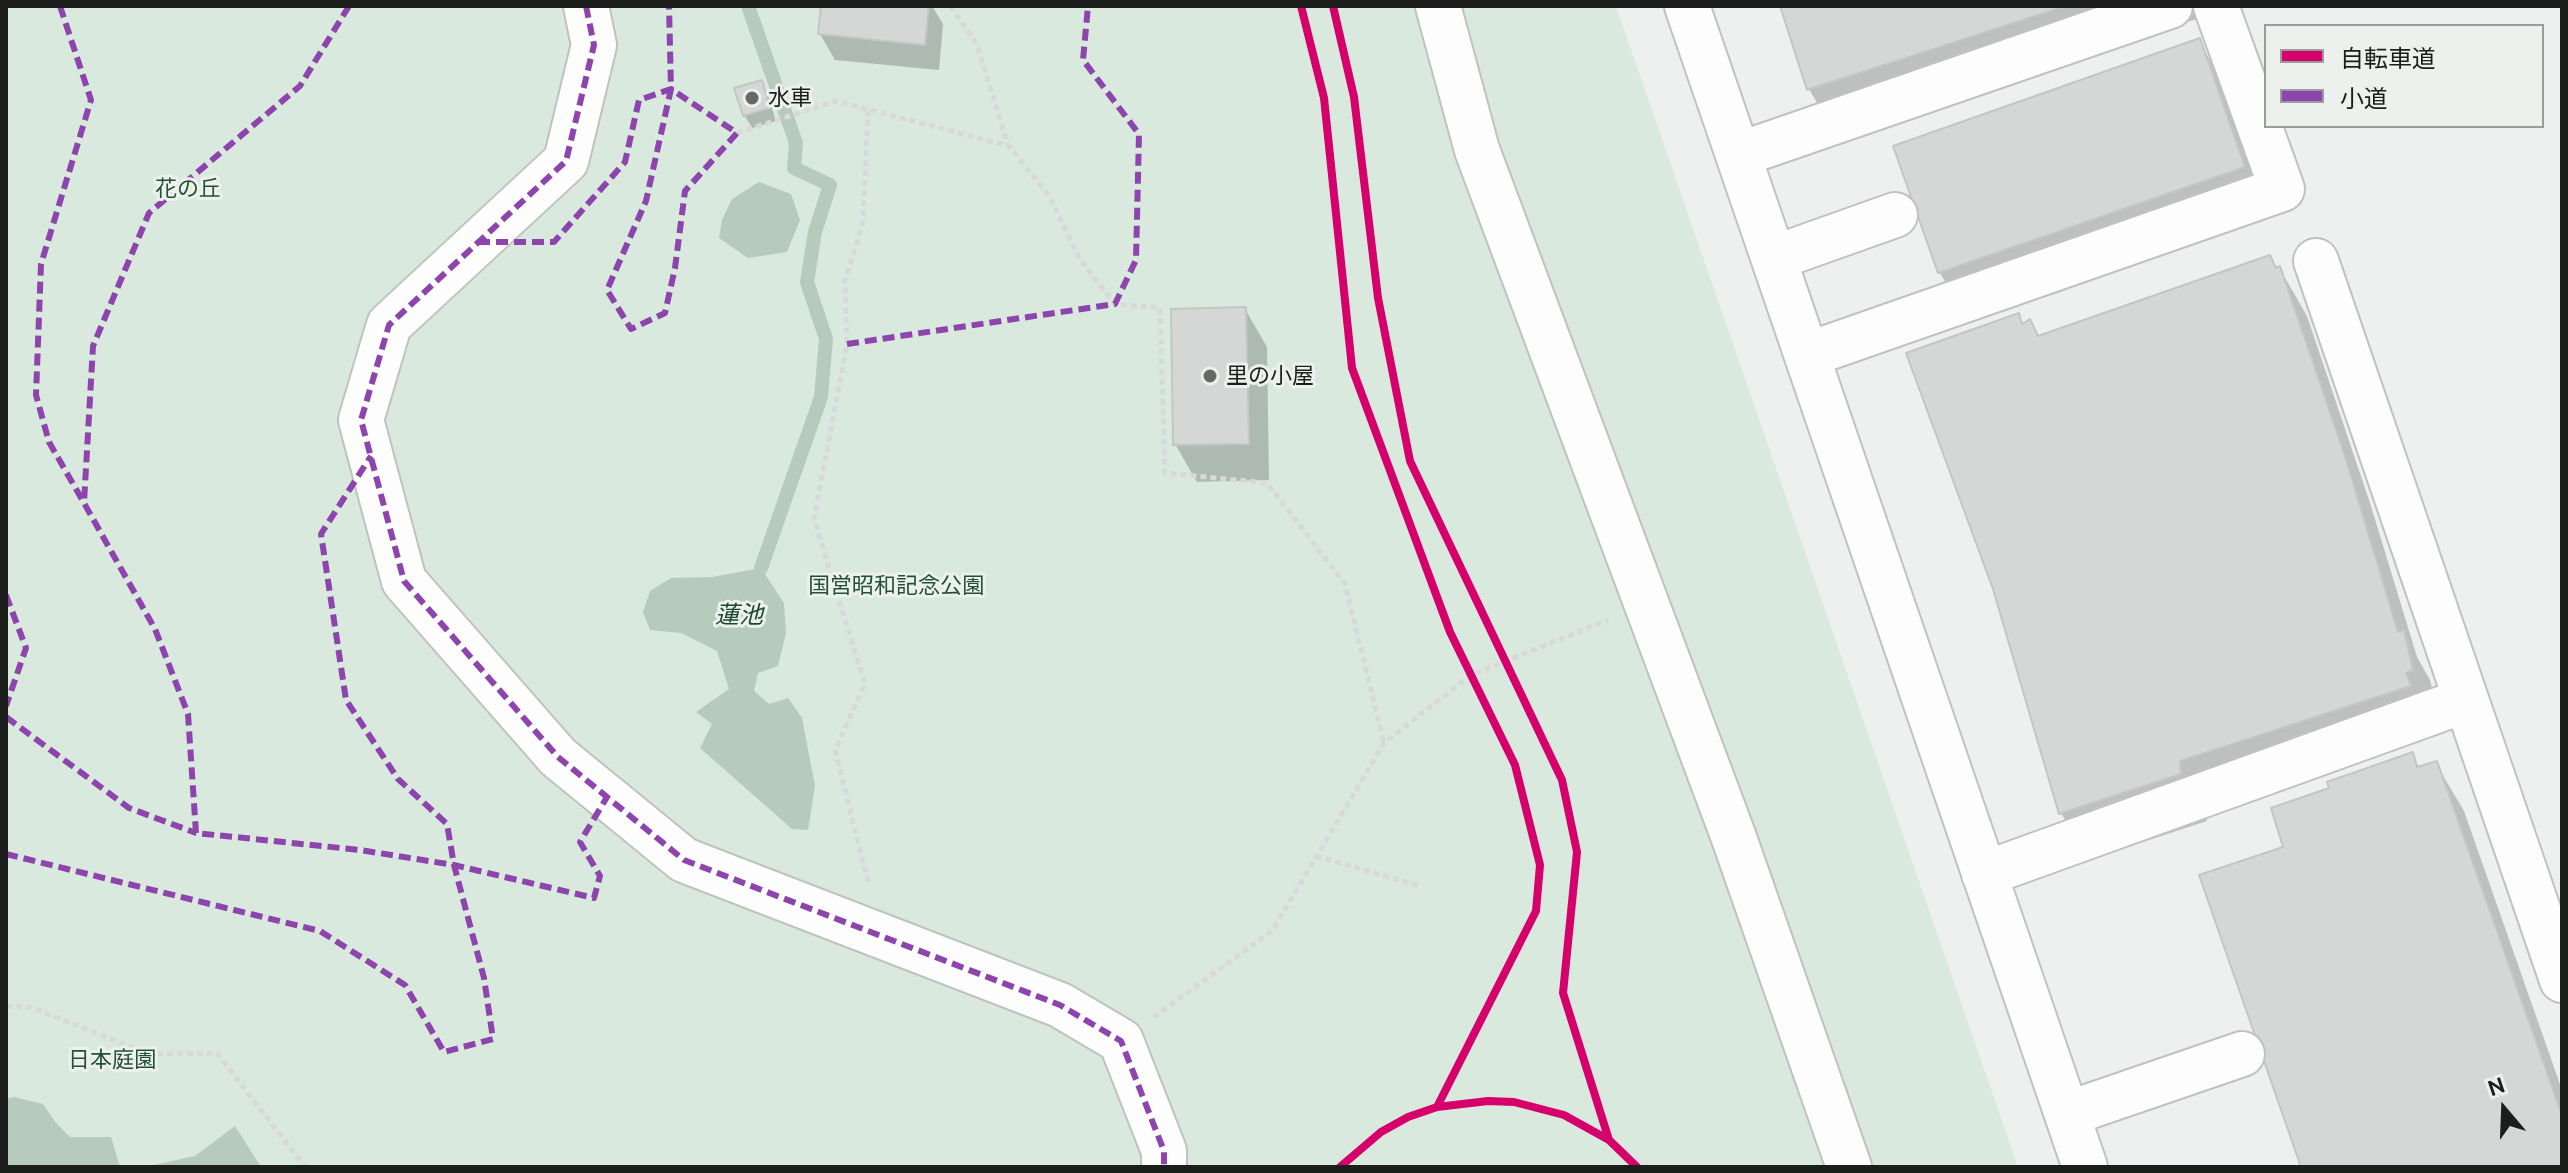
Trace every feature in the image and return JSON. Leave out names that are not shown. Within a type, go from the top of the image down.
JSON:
[{"type":"street","points":[[586,6],[594,45],[566,161],[389,325],[361,420],[404,581],[558,757],[684,860],[1060,1005],[1121,1041],[1164,1151],[1164,1167]]},
{"type":"street","points":[[1438,6],[1477,150],[1734,838],[1849,1167]]},
{"type":"street","points":[[1687,6],[2085,1167]]},
{"type":"street","points":[[1738,155],[2170,6]]},
{"type":"street","points":[[1807,355],[2282,189],[2216,6]]},
{"type":"street","points":[[1774,258],[1895,215]]},
{"type":"street","points":[[2316,261],[2562,980]]},
{"type":"street","points":[[1984,874],[2466,700]]},
{"type":"street","points":[[2067,1114],[2242,1054]]},
{"type":"path","points":[[950,6],[977,44],[1009,146],[1050,197],[1079,258],[1115,304],[1160,308],[1165,473],[1267,483],[1345,584],[1384,743]]},
{"type":"path","points":[[737,133],[836,101],[1009,146]]},
{"type":"path","points":[[868,111],[863,222],[845,281],[847,344],[814,519],[865,684],[835,750],[880,935]]},
{"type":"path","points":[[1121,1041],[1272,931],[1384,743],[1471,675],[1647,605]]},
{"type":"path","points":[[1498,647],[1511,674]]},
{"type":"path","points":[[1464,661],[1477,688]]},
{"type":"path","points":[[1316,856],[1419,886]]},
{"type":"path","points":[[6,1006],[31,1007],[148,1054],[217,1053],[305,1167]]},
{"type":"green space","name":"国営昭和記念公園","points":[[6,6],[1616,6],[2018,1167],[6,1167]]},
{"type":"water","points":[[759,182],[791,194],[800,220],[787,252],[748,258],[719,238],[722,220],[732,199]]},
{"type":"water","name":"蓮池","points":[[761,568],[784,603],[786,633],[778,666],[758,673],[754,691],[769,704],[788,698],[802,718],[815,786],[808,830],[792,829],[700,748],[712,724],[696,712],[729,689],[717,651],[681,633],[650,630],[643,612],[650,591],[671,578],[712,577]]},
{"type":"water","points":[[14,1097],[43,1104],[70,1137],[111,1137],[120,1167],[6,1167],[6,1099]]},
{"type":"water","points":[[235,1126],[261,1167],[145,1167],[195,1156]]},
{"type":"building","points":[[821,6],[929,6],[925,45],[818,34]]},
{"type":"building","points":[[1780,6],[2066,6],[1807,90]]},
{"type":"building","points":[[2200,38],[2245,167],[1938,273],[1893,146]]},
{"type":"building","name":"水車","points":[[762,80],[770,108],[743,116],[734,88]]},
{"type":"building","points":[[2270,255],[2276,268],[2280,266],[2345,456],[2398,632],[2404,630],[2413,670],[2406,673],[2411,686],[2180,761],[2181,774],[2059,814],[1993,589],[1906,353],[2019,313],[2022,324],[2030,319],[2038,336]]},
{"type":"building","name":"里の小屋","points":[[1246,307],[1249,444],[1173,445],[1171,309]]},
{"type":"building","points":[[2413,752],[2417,767],[2437,761],[2562,1115],[2562,1167],[2301,1167],[2199,875],[2283,847],[2271,808],[2329,788],[2327,782]]},
{"type":"waterway","points":[[748,6],[796,143],[794,168],[830,185],[815,232],[807,282],[826,339],[821,397],[761,568]]},
{"type":"marked path","points":[[60,6],[91,100],[41,264],[36,395],[49,442],[84,503]]},
{"type":"marked path","points":[[349,6],[300,86],[149,213],[93,346],[84,503],[155,629],[188,714],[196,833],[360,850],[454,865],[594,898],[600,876],[580,842],[607,797]]},
{"type":"marked path","points":[[586,6],[594,45],[566,161],[389,325],[361,420],[404,581],[558,757],[684,860],[1060,1005],[1121,1041],[1164,1151],[1164,1167]]},
{"type":"marked path","points":[[478,242],[554,242],[625,162],[639,100],[671,89],[737,133],[685,191],[675,268],[665,313],[631,329],[607,290],[646,201],[671,89],[669,6]]},
{"type":"marked path","points":[[847,344],[1115,304],[1136,260],[1139,134],[1083,60],[1088,6]]},
{"type":"marked path","points":[[6,854],[320,931],[405,985],[444,1052],[493,1039],[484,978],[454,865],[447,824],[398,779],[346,700],[321,534],[371,456]]},
{"type":"marked path","points":[[6,595],[26,648],[6,706]]},
{"type":"marked path","points":[[6,717],[129,808],[196,833]]},
{"type":"cycle path","points":[[1301,6],[1324,98],[1352,368],[1450,632],[1515,765],[1540,865],[1536,911],[1437,1107]]},
{"type":"cycle path","points":[[1333,6],[1354,97],[1378,298],[1410,461],[1562,780],[1577,852],[1563,993],[1609,1140]]},
{"type":"cycle path","points":[[1340,1167],[1381,1132],[1408,1117],[1437,1107],[1488,1101],[1514,1102],[1564,1115],[1609,1140],[1637,1167]]},
{"type":"place","name":"水車","points":[[752,98]]},
{"type":"place","name":"里の小屋","points":[[1210,376]]},
{"type":"park label","name":"花の丘","points":[[188,189]]},
{"type":"park label","name":"日本庭園","points":[[112,1060]]}]
